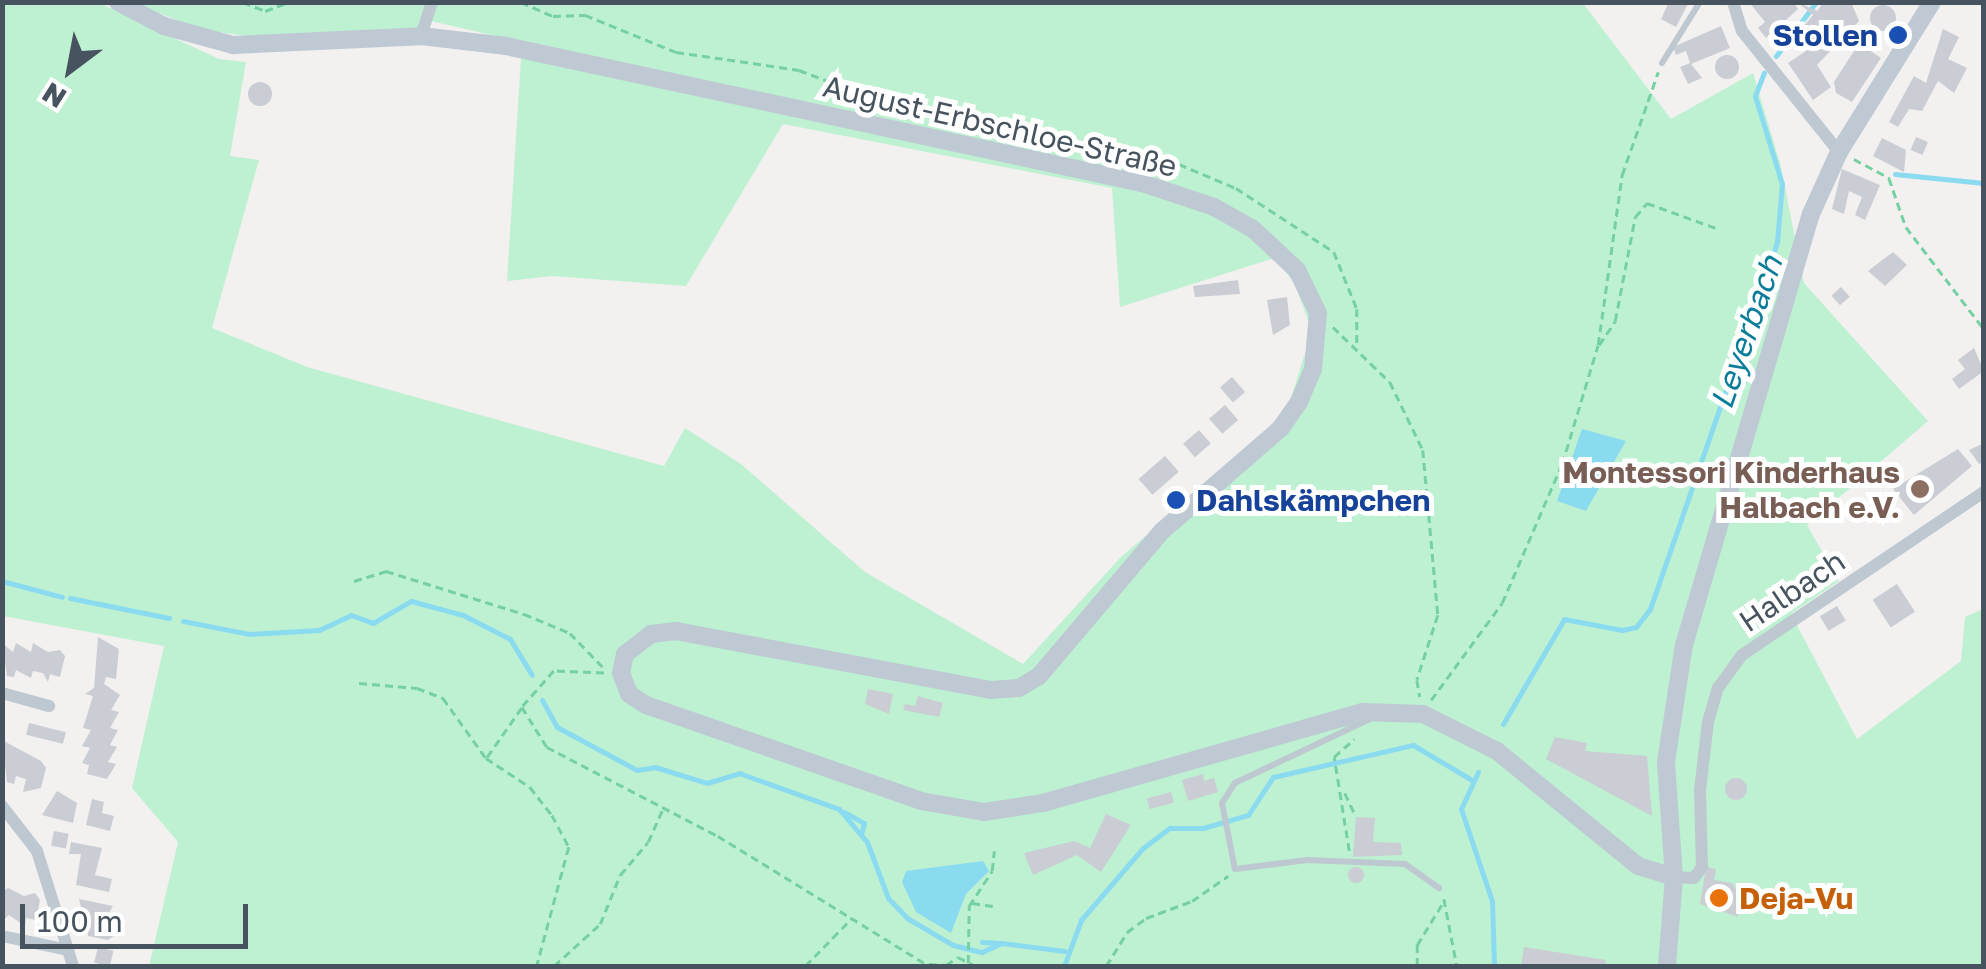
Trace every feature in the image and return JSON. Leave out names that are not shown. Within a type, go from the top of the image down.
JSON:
[{"type":"main road","name":"August-Erbschloe-Straße","points":[[118,2],[164,26],[233,45],[420,36],[506,46],[1181,194],[1253,229],[1283,254],[1307,288],[1320,328]]},
{"type":"main road","points":[[1667,966],[1674,877],[1666,762],[1684,645],[1811,214],[1839,152],[1932,2]]},
{"type":"main road","points":[[1320,328],[1314,369],[1281,428],[1162,531],[1060,659],[1019,688],[967,687],[676,632],[634,642],[614,673],[630,694],[646,706],[921,801],[984,812],[1043,803],[1382,710],[1423,714],[1496,751],[1638,866],[1674,877]]},
{"type":"street","points":[[420,36],[432,2]]},
{"type":"street","points":[[1732,2],[1761,54],[1839,152]]},
{"type":"street","name":"Halbach","points":[[1674,877],[1694,878],[1704,858],[1700,790],[1708,722],[1724,677],[1755,644],[1984,492]]},
{"type":"street","points":[[2,693],[50,706]]},
{"type":"street","points":[[2,806],[37,851],[73,966]]},
{"type":"street","points":[[2,936],[68,950]]},
{"type":"lane","points":[[1662,63],[1700,2]]},
{"type":"lane","points":[[1382,710],[1361,726],[1254,770],[1225,794],[1226,836],[1235,869],[1350,862],[1405,864],[1439,888]]},
{"type":"path","points":[[243,2],[265,11],[288,2]]},
{"type":"path","points":[[1434,695],[1484,634],[1516,577],[1562,464],[1598,346],[1622,175],[1662,63]]},
{"type":"path","points":[[1839,152],[1889,178],[1906,228],[1984,329]]},
{"type":"path","points":[[1598,346],[1615,321],[1635,217],[1648,203],[1716,228]]},
{"type":"path","points":[[1320,328],[1332,326],[1390,382],[1422,450],[1438,616],[1417,680],[1423,714]]},
{"type":"path","points":[[354,581],[386,572],[524,614],[582,642],[614,673]]},
{"type":"path","points":[[486,758],[522,707],[554,671],[614,673]]},
{"type":"path","points":[[360,683],[434,692],[454,707],[486,758],[530,788],[569,848],[537,966]]},
{"type":"path","points":[[522,707],[547,747],[663,808],[928,966],[958,957],[976,966]]},
{"type":"path","points":[[1350,862],[1344,792],[1334,757],[1361,726]]},
{"type":"path","points":[[1344,792],[1355,814]]},
{"type":"path","points":[[554,966],[600,924],[620,874],[648,842],[663,808]]},
{"type":"path","points":[[968,963],[972,950],[966,924],[970,903],[992,872],[994,852]]},
{"type":"path","points":[[1106,966],[1119,942],[1146,918],[1192,901],[1235,869]]},
{"type":"path","points":[[1439,888],[1457,966]]},
{"type":"path","points":[[1416,966],[1417,945],[1444,900]]},
{"type":"path","points":[[970,903],[993,906]]},
{"type":"path","points":[[805,966],[852,918]]},
{"type":"green space","points":[[1582,2],[1671,119],[1753,73],[1780,163],[1804,283],[1928,421],[1807,525],[1839,581],[1791,614],[1857,739],[1961,661],[1965,617],[1983,609],[1983,966],[149,966],[178,842],[132,788],[164,646],[3,616],[2,3],[99,3],[219,59],[246,62],[230,156],[259,160],[212,328],[307,367],[664,466],[685,428],[741,464],[865,572],[1023,664],[1120,558],[1270,428],[1289,404],[1312,331],[1294,282],[1274,258],[1120,307],[1112,188],[783,124],[686,286],[552,276],[507,281],[522,42],[422,19],[418,28],[252,37],[199,29],[134,3]]},
{"type":"water","points":[[1582,429],[1626,441],[1586,511],[1557,501]]},
{"type":"water","points":[[983,861],[989,871],[966,894],[951,933],[916,912],[902,882],[906,871]]},
{"type":"building","points":[[1669,2],[1689,2],[1676,27],[1661,19]]},
{"type":"building","points":[[1749,2],[1793,2],[1798,9],[1766,38],[1758,28],[1765,22]]},
{"type":"building","points":[[1797,2],[1817,11],[1824,2],[1851,2],[1859,21],[1817,65],[1831,87],[1813,100],[1788,63],[1806,51],[1801,42],[1790,43],[1813,15]]},
{"type":"building","points":[[1883,5],[1892,9],[1896,18],[1892,27],[1883,31],[1874,27],[1870,18],[1874,9]]},
{"type":"building","points":[[1721,26],[1730,48],[1691,64],[1702,78],[1688,84],[1680,67],[1690,63],[1686,51],[1676,55],[1673,47]]},
{"type":"building","points":[[1943,29],[1959,37],[1948,59],[1967,68],[1954,93],[1938,81],[1922,111],[1909,109],[1898,127],[1889,122],[1914,76],[1926,83]]},
{"type":"building","points":[[1866,48],[1881,58],[1852,102],[1836,93],[1834,82],[1854,51]]},
{"type":"building","points":[[1727,55],[1736,58],[1736,76],[1727,79],[1718,76],[1715,67],[1718,58]]},
{"type":"building","points":[[260,82],[269,85],[269,103],[260,106],[251,103],[248,94],[251,85]]},
{"type":"building","points":[[1916,137],[1928,142],[1922,155],[1911,150]]},
{"type":"building","points":[[1882,138],[1906,150],[1904,172],[1873,156]]},
{"type":"building","points":[[1842,169],[1880,185],[1865,220],[1855,215],[1862,197],[1849,191],[1844,214],[1832,209]]},
{"type":"building","points":[[1893,252],[1907,265],[1885,286],[1868,271]]},
{"type":"building","points":[[1238,280],[1240,294],[1195,297],[1193,286]]},
{"type":"building","points":[[1841,287],[1850,297],[1840,305],[1831,296]]},
{"type":"building","points":[[1287,297],[1290,325],[1273,335],[1267,300]]},
{"type":"building","points":[[1974,348],[1984,371],[1959,389],[1952,379],[1965,369],[1958,360]]},
{"type":"building","points":[[1232,377],[1245,392],[1233,403],[1220,387]]},
{"type":"building","points":[[1225,405],[1238,420],[1222,434],[1209,419]]},
{"type":"building","points":[[1199,430],[1211,444],[1195,457],[1183,444]]},
{"type":"building","points":[[1984,443],[1984,461],[1979,464],[1969,450]]},
{"type":"building","name":"Montessori Kinderhaus Halbach e.V.","points":[[1958,449],[1972,466],[1914,515],[1893,489]]},
{"type":"building","points":[[1165,456],[1179,472],[1152,495],[1139,479]]},
{"type":"building","points":[[1897,584],[1915,612],[1891,627],[1873,600]]},
{"type":"building","points":[[1837,606],[1846,621],[1829,631],[1820,616]]},
{"type":"building","points":[[98,637],[119,649],[116,679],[106,677],[104,684],[120,695],[111,710],[119,712],[110,728],[118,730],[110,745],[117,747],[108,762],[116,764],[107,779],[87,774],[89,765],[82,763],[90,748],[82,746],[91,730],[83,728],[93,696],[85,694],[94,688]]},
{"type":"building","points":[[2,643],[13,652],[16,643],[31,652],[33,643],[48,652],[60,650],[65,656],[60,677],[50,674],[48,682],[43,673],[33,671],[31,678],[16,670],[14,677],[7,676]]},
{"type":"building","points":[[868,689],[893,694],[889,714],[865,704]]},
{"type":"building","points":[[918,696],[943,703],[939,717],[903,710],[905,704],[915,706]]},
{"type":"building","points":[[29,723],[66,732],[63,744],[26,735]]},
{"type":"building","points":[[1555,737],[1587,743],[1585,751],[1647,756],[1652,816],[1546,759]]},
{"type":"building","points":[[2,740],[41,761],[46,768],[41,788],[23,792],[26,779],[16,776],[14,784],[7,782]]},
{"type":"building","points":[[1203,774],[1204,781],[1214,778],[1218,792],[1188,801],[1182,780]]},
{"type":"building","points":[[1736,778],[1744,781],[1744,797],[1736,800],[1728,797],[1725,789],[1728,781]]},
{"type":"building","points":[[57,791],[77,803],[73,823],[42,815]]},
{"type":"building","points":[[1171,792],[1174,803],[1150,809],[1147,798]]},
{"type":"building","points":[[92,799],[104,802],[102,813],[114,816],[110,831],[86,825]]},
{"type":"building","points":[[1106,814],[1131,825],[1101,872],[1077,855],[1033,875],[1024,853],[1074,841],[1090,848]]},
{"type":"building","points":[[1356,817],[1375,818],[1373,842],[1401,843],[1402,855],[1353,857]]},
{"type":"building","points":[[54,831],[69,834],[66,849],[51,846]]},
{"type":"building","points":[[71,842],[102,848],[95,875],[112,879],[109,892],[76,885],[81,854],[69,854]]},
{"type":"building","points":[[1356,867],[1364,875],[1356,883],[1348,875]]},
{"type":"building","name":"Deja-Vu","points":[[1706,867],[1716,869],[1714,880],[1732,883],[1738,892],[1738,917],[1700,904]]},
{"type":"building","points":[[8,888],[24,896],[35,893],[40,900],[36,920],[26,918],[25,926],[9,915],[2,921],[2,892]]},
{"type":"building","points":[[79,899],[113,906],[104,922],[117,925],[115,935],[108,940],[88,936]]},
{"type":"building","points":[[98,947],[114,951],[110,966],[94,963]]},
{"type":"building","points":[[1524,947],[1606,960],[1605,966],[1521,966]]},
{"type":"waterway","name":"Leyerbach","points":[[1776,56],[1816,2]]},
{"type":"waterway","name":"Leyerbach","points":[[1503,724],[1564,619],[1622,630],[1636,627],[1650,609],[1777,242],[1782,184],[1755,96],[1764,73]]},
{"type":"waterway","points":[[1895,174],[1984,183]]},
{"type":"waterway","points":[[2,581],[62,597]]},
{"type":"waterway","points":[[70,598],[169,618]]},
{"type":"waterway","points":[[183,621],[249,634],[319,630],[351,615],[373,623],[411,601],[463,615],[510,639],[532,675]]},
{"type":"waterway","points":[[542,700],[557,727],[637,770],[655,767],[707,783],[739,773],[839,809],[867,842],[888,898],[907,918],[953,945],[982,952],[1001,943],[1065,951]]},
{"type":"waterway","points":[[1064,966],[1081,920],[1143,848],[1170,828],[1203,828],[1248,815],[1273,777],[1413,745],[1472,780]]},
{"type":"waterway","name":"Leyerbach","points":[[1478,772],[1461,809],[1492,901],[1494,966]]},
{"type":"waterway","points":[[844,812],[864,823],[861,834]]},
{"type":"waterway","points":[[982,942],[999,943]]},
{"type":"place","name":"Stollen","points":[[1898,35]]},
{"type":"place","name":"Montessori Kinderhaus Halbach e.V.","points":[[1920,489]]},
{"type":"place","name":"Dahlskämpchen","points":[[1176,500]]},
{"type":"place","name":"Deja-Vu","points":[[1719,898]]}]
